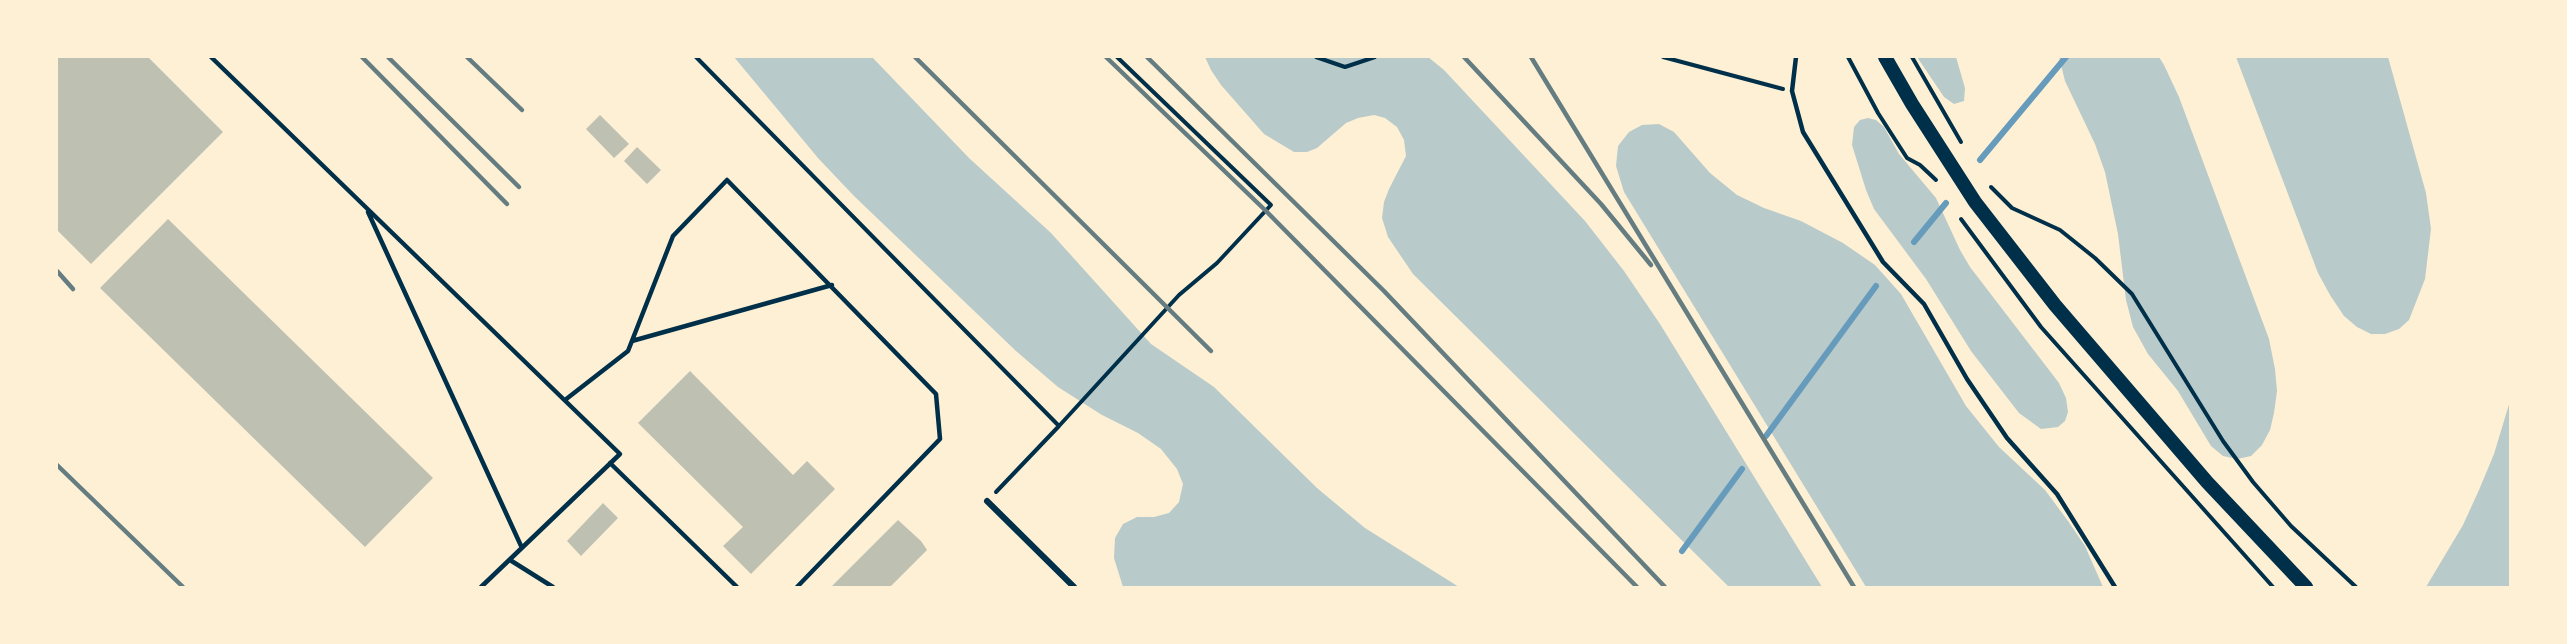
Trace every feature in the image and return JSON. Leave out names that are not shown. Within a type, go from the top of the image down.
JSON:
[{"type":"main road","points":[[1885,57],[1924,124],[1975,202],[2055,305],[2200,473],[2306,587]]},
{"type":"street","points":[[987,501],[1074,587]]},
{"type":"lane","points":[[211,57],[621,454],[481,587]]},
{"type":"lane","points":[[1796,57],[1792,91],[1803,132],[1883,262],[1924,304],[1968,379],[2007,438],[2057,494],[2115,587]]},
{"type":"lane","points":[[565,400],[628,351],[673,236],[728,180],[936,394],[940,439],[797,587]]},
{"type":"lane","points":[[367,208],[522,548]]},
{"type":"lane","points":[[632,341],[832,285]]},
{"type":"lane","points":[[610,463],[737,587]]},
{"type":"lane","points":[[510,560],[553,587]]},
{"type":"path","points":[[696,57],[1059,426]]},
{"type":"path","points":[[987,501],[1179,295],[1217,262],[1271,205],[1117,57]]},
{"type":"path","points":[[1316,57],[1345,67],[1375,57]]},
{"type":"path","points":[[1663,57],[1792,91]]},
{"type":"path","points":[[1848,57],[1878,113],[1907,158],[1920,165],[1936,180]]},
{"type":"path","points":[[1912,57],[1961,142]]},
{"type":"path","points":[[1990,187],[2012,208],[2060,230],[2095,258],[2132,294],[2223,441],[2253,482],[2291,526],[2356,587]]},
{"type":"path","points":[[1961,219],[2041,327],[2273,587]]},
{"type":"shaded area","points":[[734,57],[872,57],[969,158],[1051,233],[1151,344],[1214,387],[1317,488],[1365,528],[1459,587],[1123,587],[1114,558],[1115,538],[1123,524],[1137,517],[1154,517],[1169,513],[1179,502],[1183,484],[1177,469],[1161,449],[1138,433],[1102,415],[1058,387],[1016,351],[854,196],[818,158]]},
{"type":"shaded area","points":[[1205,57],[1428,57],[1444,70],[1585,221],[1624,271],[1660,324],[1822,587],[1729,587],[1413,274],[1388,237],[1382,218],[1384,202],[1389,189],[1406,156],[1404,140],[1397,127],[1385,118],[1374,115],[1358,118],[1346,123],[1317,148],[1307,152],[1294,152],[1264,134],[1221,85]]},
{"type":"shaded area","points":[[1917,57],[1956,57],[1965,88],[1964,101],[1954,104],[1944,97]]},
{"type":"shaded area","points":[[2059,57],[2159,57],[2164,65],[2179,97],[2269,339],[2277,391],[2274,413],[2270,430],[2262,445],[2251,456],[2237,459],[2223,456],[2211,446],[2178,391],[2148,354],[2133,327],[2126,300],[2118,234],[2105,172],[2095,144],[2065,81]]},
{"type":"shaded area","points":[[2236,57],[2388,57],[2426,193],[2431,229],[2425,279],[2409,320],[2399,329],[2385,334],[2371,334],[2357,327],[2344,316],[2330,295],[2318,273]]},
{"type":"shaded area","points":[[1868,118],[1876,120],[1884,127],[1899,154],[1936,198],[1970,267],[2059,383],[2066,398],[2068,412],[2065,421],[2058,427],[2041,429],[2019,413],[1971,351],[1926,279],[1874,209],[1852,145],[1854,127],[1860,120]]},
{"type":"shaded area","points":[[1659,124],[1674,132],[1710,173],[1737,195],[1764,208],[1801,221],[1843,243],[1875,265],[1901,294],[1966,406],[1999,447],[2045,490],[2068,521],[2085,546],[2103,587],[1866,587],[1624,192],[1616,166],[1618,146],[1629,132],[1642,125]]},
{"type":"shaded area","points":[[2510,401],[2510,587],[2426,587],[2463,525],[2479,490],[2494,454]]},
{"type":"building","points":[[57,57],[148,57],[223,132],[91,264],[57,230]]},
{"type":"building","points":[[600,115],[629,144],[614,158],[586,129]]},
{"type":"building","points":[[637,147],[661,170],[647,184],[624,161]]},
{"type":"building","points":[[168,219],[433,478],[365,547],[100,288]]},
{"type":"building","points":[[690,371],[793,475],[807,461],[835,489],[751,574],[723,546],[743,527],[638,423]]},
{"type":"building","points":[[603,503],[618,518],[581,556],[567,541]]},
{"type":"building","points":[[898,520],[921,541],[927,550],[890,587],[831,587]]},
{"type":"waterway","points":[[1980,160],[2066,57]]},
{"type":"waterway","points":[[1914,242],[1946,203]]},
{"type":"waterway","points":[[1766,436],[1876,286]]},
{"type":"waterway","points":[[1682,551],[1742,469]]},
{"type":"railway","points":[[362,57],[507,204]]},
{"type":"railway","points":[[388,57],[519,187]]},
{"type":"railway","points":[[467,57],[522,110]]},
{"type":"railway","points":[[915,57],[1211,351]]},
{"type":"railway","points":[[1106,57],[1266,211],[1637,587]]},
{"type":"railway","points":[[1147,57],[1384,291],[1665,587]]},
{"type":"railway","points":[[1464,57],[1601,204],[1651,265]]},
{"type":"railway","points":[[1531,57],[1854,587]]},
{"type":"railway","points":[[57,271],[73,289]]},
{"type":"railway","points":[[57,465],[183,587]]}]
